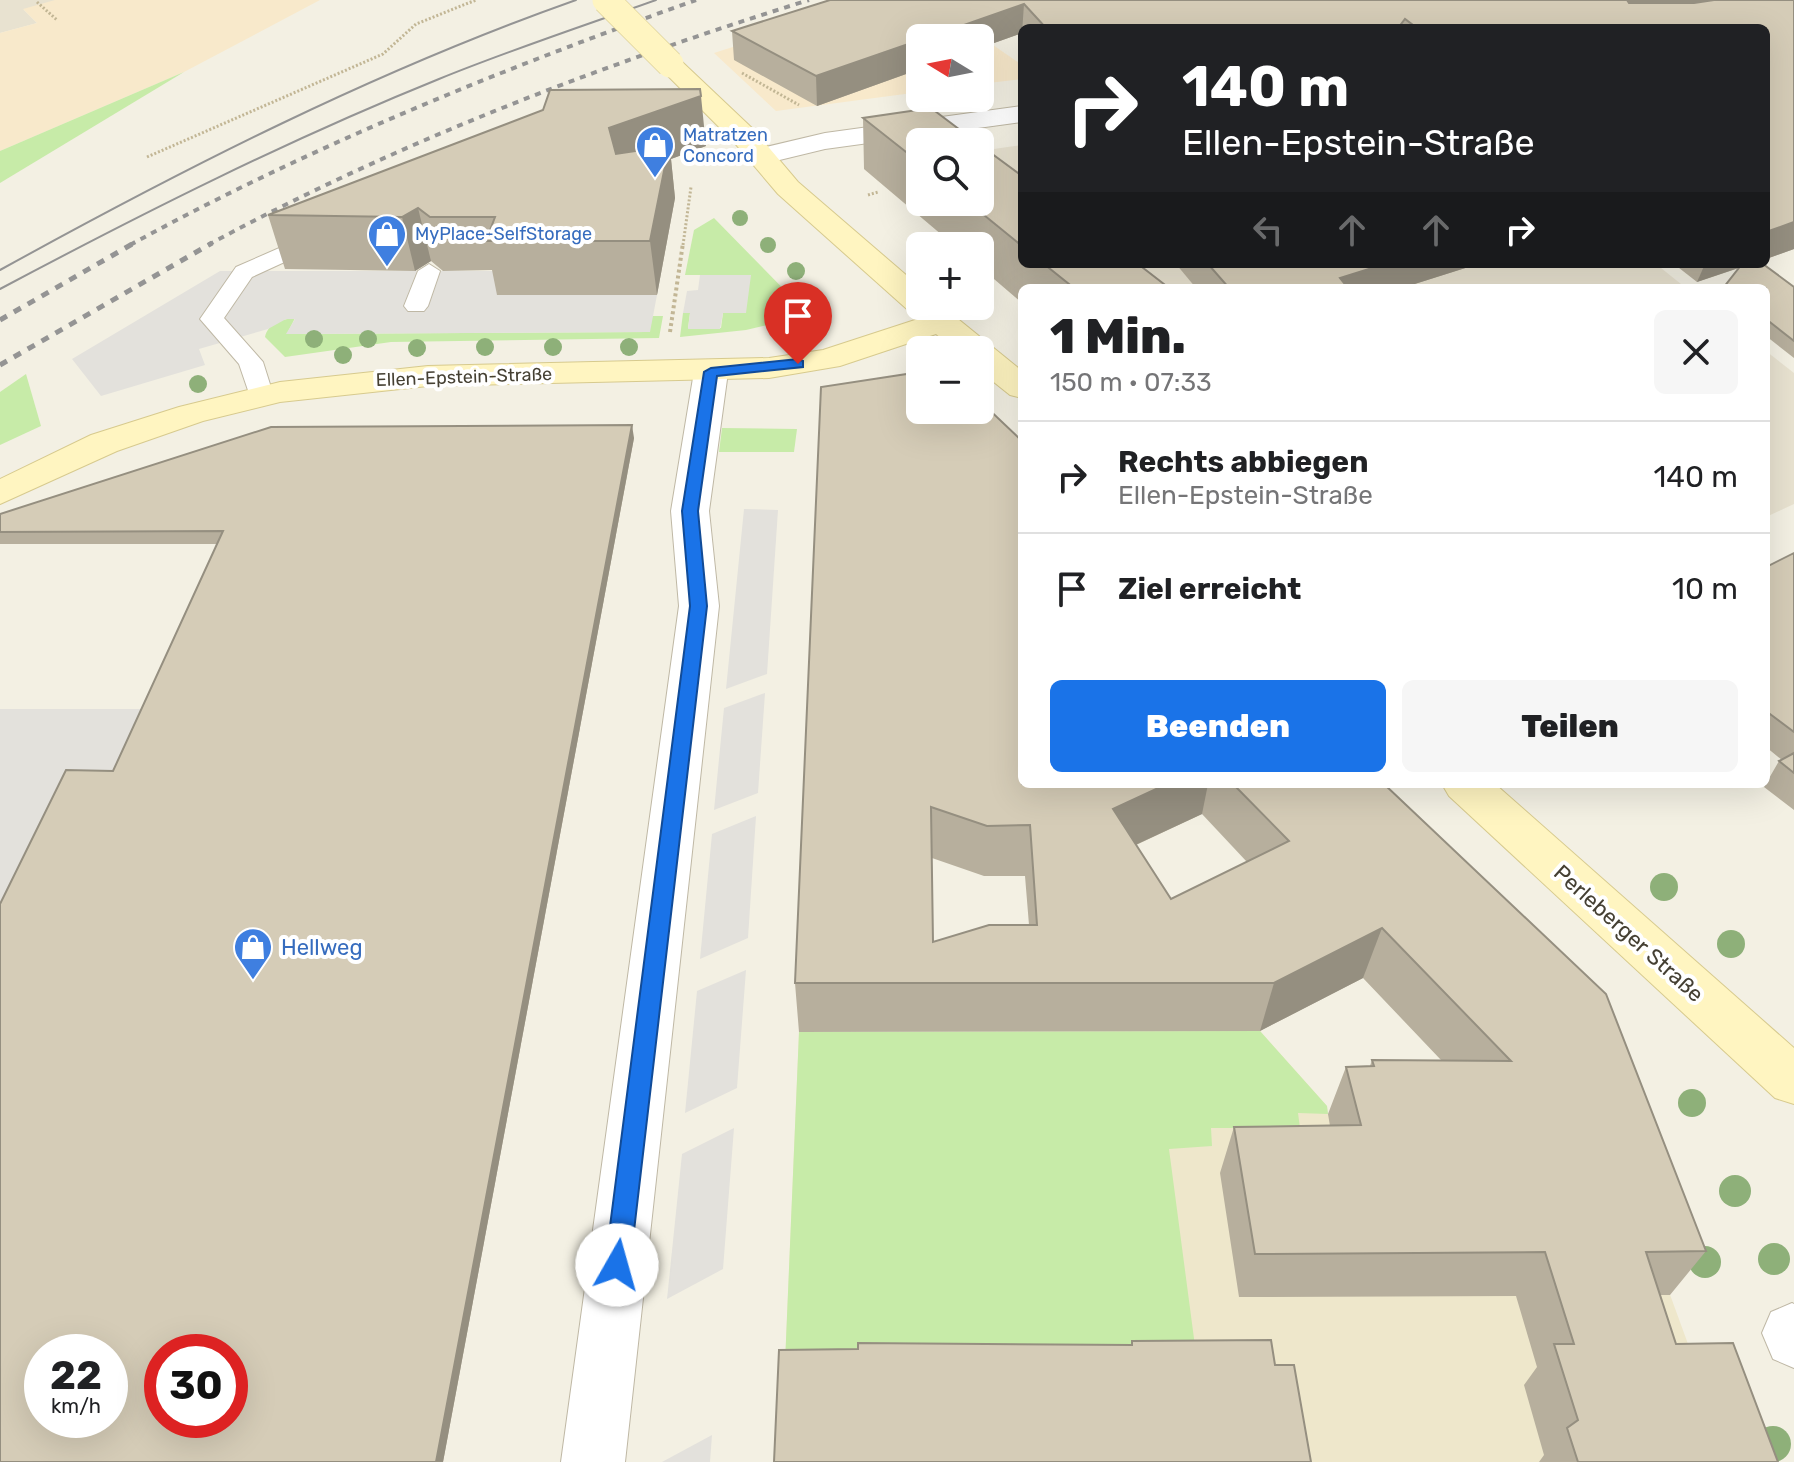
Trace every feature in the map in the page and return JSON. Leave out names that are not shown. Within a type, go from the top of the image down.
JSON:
[{"type":"main road","points":[[606,0],[763,156],[788,188],[906,292]]},
{"type":"main road","name":"Ellen-Epstein-Straße","points":[[0,493],[104,443],[191,414],[261,397],[344,383],[428,376],[711,372],[828,359],[909,320]]},
{"type":"main road","points":[[939,320],[958,336]]},
{"type":"main road","points":[[994,365],[1018,385]]},
{"type":"main road","name":"Perleberger Straße","points":[[1469,788],[1794,1081]]},
{"type":"street","points":[[763,156],[825,141],[1018,115]]},
{"type":"street","points":[[593,1462],[699,606],[690,511],[711,372]]},
{"type":"lane","points":[[261,397],[251,362],[212,319],[244,272],[340,227]]},
{"type":"lane","points":[[416,306],[429,271]]},
{"type":"path","points":[[147,157],[383,54],[416,24],[476,0]]},
{"type":"path","points":[[37,2],[57,20]]},
{"type":"path","points":[[742,73],[808,111]]},
{"type":"path","points":[[671,326],[691,187]]},
{"type":"path","points":[[868,195],[878,192]]},
{"type":"shaded area","points":[[0,0],[56,1],[24,10],[37,23],[0,33]]},
{"type":"shaded area","points":[[55,0],[320,0],[184,72],[0,151],[0,33],[37,23],[23,9]]},
{"type":"shaded area","points":[[870,3],[960,24],[906,24],[906,94],[776,111],[714,53]]},
{"type":"shaded area","points":[[994,46],[1018,62],[1018,79],[994,82]]},
{"type":"shaded area","points":[[1018,146],[1018,268],[1661,268],[1681,284],[1018,284],[1018,300],[994,279],[994,232],[938,232],[920,216],[994,216],[994,149]]},
{"type":"shaded area","points":[[864,169],[906,194],[906,205]]},
{"type":"shaded area","points":[[220,271],[506,271],[657,295],[650,332],[286,334],[295,319],[286,319],[268,329],[199,349],[205,365],[101,396],[72,359]]},
{"type":"shaded area","points":[[700,275],[751,275],[746,313],[723,313],[720,329],[688,329],[690,313],[683,313],[687,291],[698,290]]},
{"type":"shaded area","points":[[1770,354],[1794,373],[1794,504],[1770,515]]},
{"type":"shaded area","points":[[744,509],[778,510],[767,674],[726,689]]},
{"type":"shaded area","points":[[765,693],[758,793],[714,810],[724,708]]},
{"type":"shaded area","points":[[0,709],[155,709],[120,784],[0,934]]},
{"type":"shaded area","points":[[756,816],[748,938],[700,959],[712,834]]},
{"type":"shaded area","points":[[746,970],[737,1088],[685,1113],[697,991]]},
{"type":"shaded area","points":[[1260,1031],[1327,1106],[1328,1114],[1625,1171],[1731,1462],[781,1462],[799,1032]]},
{"type":"shaded area","points":[[734,1128],[723,1269],[667,1299],[682,1154]]},
{"type":"shaded area","points":[[712,1435],[710,1462],[662,1462]]},
{"type":"green space","points":[[184,72],[0,183],[0,151]]},
{"type":"green space","points":[[714,218],[809,315],[746,330],[680,337],[683,313],[690,313],[688,328],[721,328],[723,313],[751,275],[685,275],[694,230]]},
{"type":"green space","points":[[652,316],[663,316],[659,338],[391,342],[285,357],[265,337],[269,328],[276,323],[295,318],[287,334],[649,332]]},
{"type":"green space","points":[[26,374],[41,426],[0,445],[0,392]]},
{"type":"green space","points":[[722,428],[797,429],[794,452],[719,452]]},
{"type":"green space","points":[[1260,1031],[1327,1106],[1328,1114],[1298,1113],[1300,1128],[1211,1128],[1212,1146],[1169,1149],[1200,1384],[784,1387],[799,1032]]},
{"type":"building","points":[[830,0],[1627,0],[1629,3],[1694,3],[1794,0],[1794,222],[1770,231],[1770,24],[1412,24],[1405,19],[1401,24],[1042,24],[1024,4],[967,24],[906,24],[906,45],[816,76],[732,31]]},
{"type":"building","points":[[700,89],[701,96],[609,128],[616,154],[669,146],[650,241],[486,241],[495,217],[430,217],[418,208],[402,217],[268,215],[543,110],[550,90]]},
{"type":"building","points":[[906,112],[936,112],[957,128],[906,128],[906,152],[863,118]]},
{"type":"building","points":[[994,155],[1018,173],[1018,243],[985,216],[994,216]]},
{"type":"building","points":[[1049,268],[1143,268],[1164,284],[1069,284]]},
{"type":"building","points":[[1212,268],[1372,268],[1340,278],[1345,284],[1226,284]]},
{"type":"building","points":[[1739,268],[1768,268],[1794,287],[1794,341],[1770,322],[1770,284],[1726,284]]},
{"type":"building","points":[[906,374],[906,424],[994,424],[994,414],[1018,437],[1018,788],[1158,788],[1113,809],[1171,899],[1289,841],[1237,788],[1388,788],[1606,994],[1706,1251],[1646,1252],[1676,1344],[1733,1343],[1778,1462],[1578,1462],[1567,1428],[1578,1420],[1554,1344],[1574,1344],[1545,1252],[1255,1254],[1234,1127],[1361,1125],[1346,1067],[1374,1066],[1372,1060],[1511,1061],[1382,928],[1274,983],[795,983],[821,387]],"holes":[[[931,807],[987,826],[1030,825],[1037,925],[989,925],[933,942]]]},
{"type":"building","points":[[632,425],[436,1462],[0,1462],[0,904],[66,770],[113,771],[223,531],[0,532],[0,514],[271,427]]},
{"type":"building","points":[[1794,553],[1794,732],[1770,714],[1770,565]]},
{"type":"building","points":[[1794,753],[1794,773],[1779,761]]},
{"type":"building","points":[[1271,1340],[1275,1365],[1294,1365],[1311,1462],[774,1462],[779,1350],[858,1349],[858,1343],[1132,1345],[1132,1341]]},
{"type":"tram line","points":[[0,270],[211,158],[355,89],[576,0]]},
{"type":"tram line","points":[[0,289],[162,205],[383,102],[466,68],[656,0]]},
{"type":"railway","points":[[130,245],[268,175],[408,111],[551,53],[696,0]]},
{"type":"railway","points":[[208,245],[354,172],[502,108],[654,51],[809,0]]},
{"type":"railway","points":[[0,320],[134,243]]},
{"type":"railway","points":[[0,365],[212,243]]},
{"type":"place","name":"Matratzen Concord","points":[[655,179]]},
{"type":"place","name":"MyPlace-SelfStorage","points":[[387,268]]},
{"type":"place","name":"Hellweg","points":[[253,981]]},
{"type":"route","points":[[617,1265],[699,606],[690,511],[711,372],[798,364]]}]
